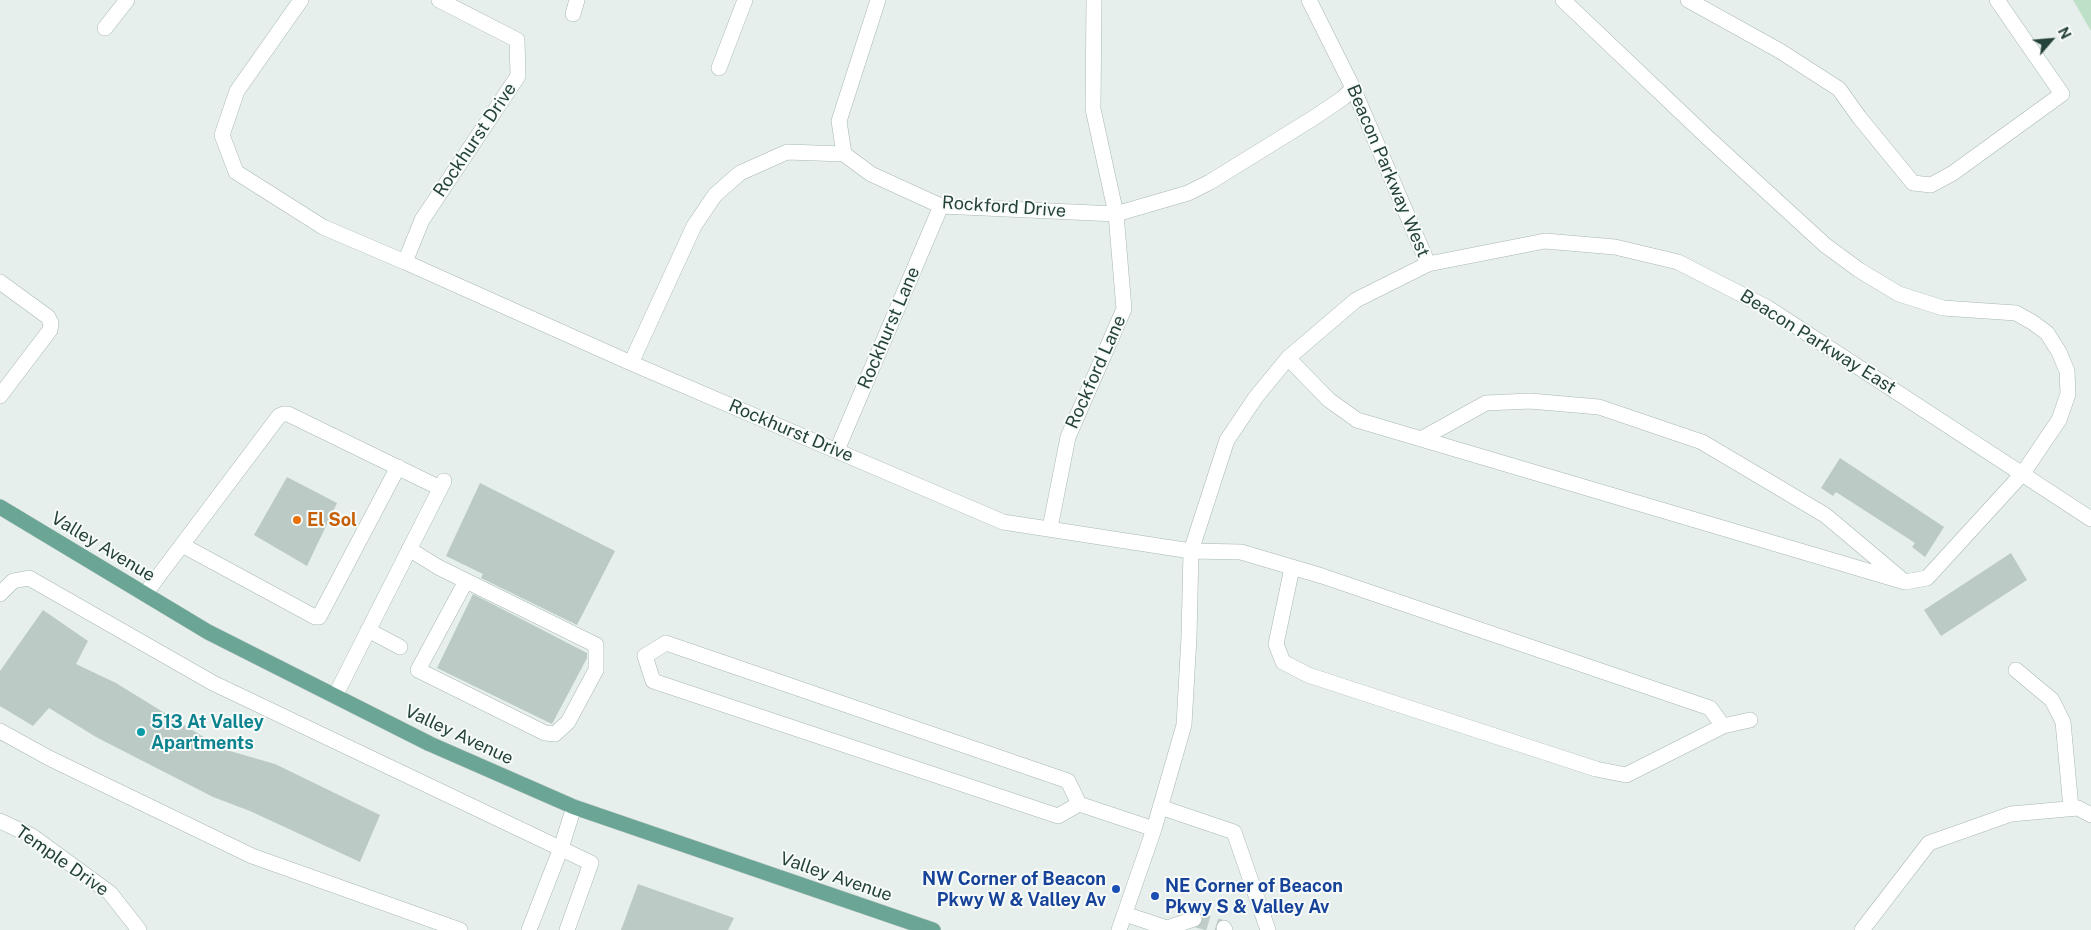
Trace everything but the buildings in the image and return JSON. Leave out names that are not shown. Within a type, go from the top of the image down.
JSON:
[{"type":"main road","name":"Valley Avenue","points":[[0,508],[208,632],[430,744],[574,807],[933,930]]},
{"type":"street","points":[[105,28],[127,0]]},
{"type":"street","name":"Rockhurst Drive","points":[[301,0],[237,92],[222,135],[236,172],[323,227],[406,262],[631,363],[1003,522],[1191,551],[1241,552],[1322,576],[1710,708],[1723,726]]},
{"type":"street","name":"Rockhurst Drive","points":[[406,262],[422,220],[518,76],[517,40],[439,0]]},
{"type":"street","points":[[719,68],[745,0]]},
{"type":"street","points":[[631,363],[694,226],[714,195],[740,173],[787,152],[844,154],[839,121],[878,0]]},
{"type":"street","name":"Rockford Lane","points":[[1050,528],[1068,437],[1124,309],[1116,214],[1093,109],[1094,0]]},
{"type":"street","name":"Beacon Parkway West","points":[[1120,930],[1154,829],[1184,725],[1191,551],[1227,440],[1256,397],[1288,358],[1356,300],[1428,264],[1353,88],[1309,0]]},
{"type":"street","points":[[1288,358],[1329,400],[1357,420],[1905,582],[1928,578],[2023,473],[2058,420],[2068,394],[2066,371],[2059,352],[2047,334],[2032,322],[2016,313],[1943,308],[1899,294],[1859,270],[1825,245],[1707,137],[1563,0]]},
{"type":"street","points":[[1688,0],[1780,51],[1839,89],[1859,117],[1913,183],[1931,185],[1953,173],[2062,94],[1997,0]]},
{"type":"street","name":"Rockford Drive","points":[[844,154],[871,174],[941,206],[1116,214],[1188,193],[1210,182],[1316,117],[1343,98],[1353,88]]},
{"type":"street","name":"Rockhurst Lane","points":[[837,450],[941,206]]},
{"type":"street","name":"Beacon Parkway East","points":[[1428,264],[1545,241],[1615,247],[1678,262],[1768,308],[2091,519]]},
{"type":"street","points":[[0,282],[48,317],[51,323],[50,330],[0,396]]},
{"type":"street","points":[[1421,439],[1486,402],[1530,401],[1599,407],[1702,442],[1825,515],[1905,582]]},
{"type":"street","points":[[145,594],[279,416],[284,414],[288,414],[398,467],[442,484],[335,696]]},
{"type":"street","points":[[182,545],[315,617],[319,617],[398,467]]},
{"type":"street","points":[[410,549],[438,567],[596,645],[596,670],[568,722],[555,734],[545,733],[418,670],[466,581]]},
{"type":"street","points":[[1292,568],[1276,644],[1284,662],[1308,675],[1596,769],[1626,775],[1723,726],[1750,720]]},
{"type":"street","points":[[0,594],[13,581],[29,578],[213,683],[591,863],[566,930]]},
{"type":"street","points":[[368,630],[400,647]]},
{"type":"street","points":[[1079,804],[1058,816],[653,681],[645,656],[666,643],[898,721],[1068,781],[1079,804],[1154,829]]},
{"type":"street","points":[[2016,670],[2052,700],[2063,722],[2071,808]]},
{"type":"street","points":[[0,731],[49,758],[252,856],[460,930]]},
{"type":"street","points":[[529,930],[561,848],[574,807]]},
{"type":"street","points":[[1160,807],[1234,832],[1268,930]]},
{"type":"street","points":[[1862,930],[1929,844],[2011,814],[2078,808],[2091,815]]},
{"type":"street","name":"Temple Drive","points":[[0,821],[32,836],[110,893],[139,930]]},
{"type":"street","points":[[1125,914],[1169,929],[1194,919]]},
{"type":"green space","points":[[2073,0],[2091,0],[2091,31]]},
{"type":"tunnel","points":[[1194,919],[1224,928]]},
{"type":"place","name":"El Sol","points":[[297,520]]},
{"type":"place","name":"513 At Valley Apartments","points":[[141,732]]},
{"type":"place","name":"NW Corner of Beacon Pkwy W & Valley Av","points":[[1116,889]]},
{"type":"place","name":"NE Corner of Beacon Pkwy S & Valley Av","points":[[1155,896]]}]
